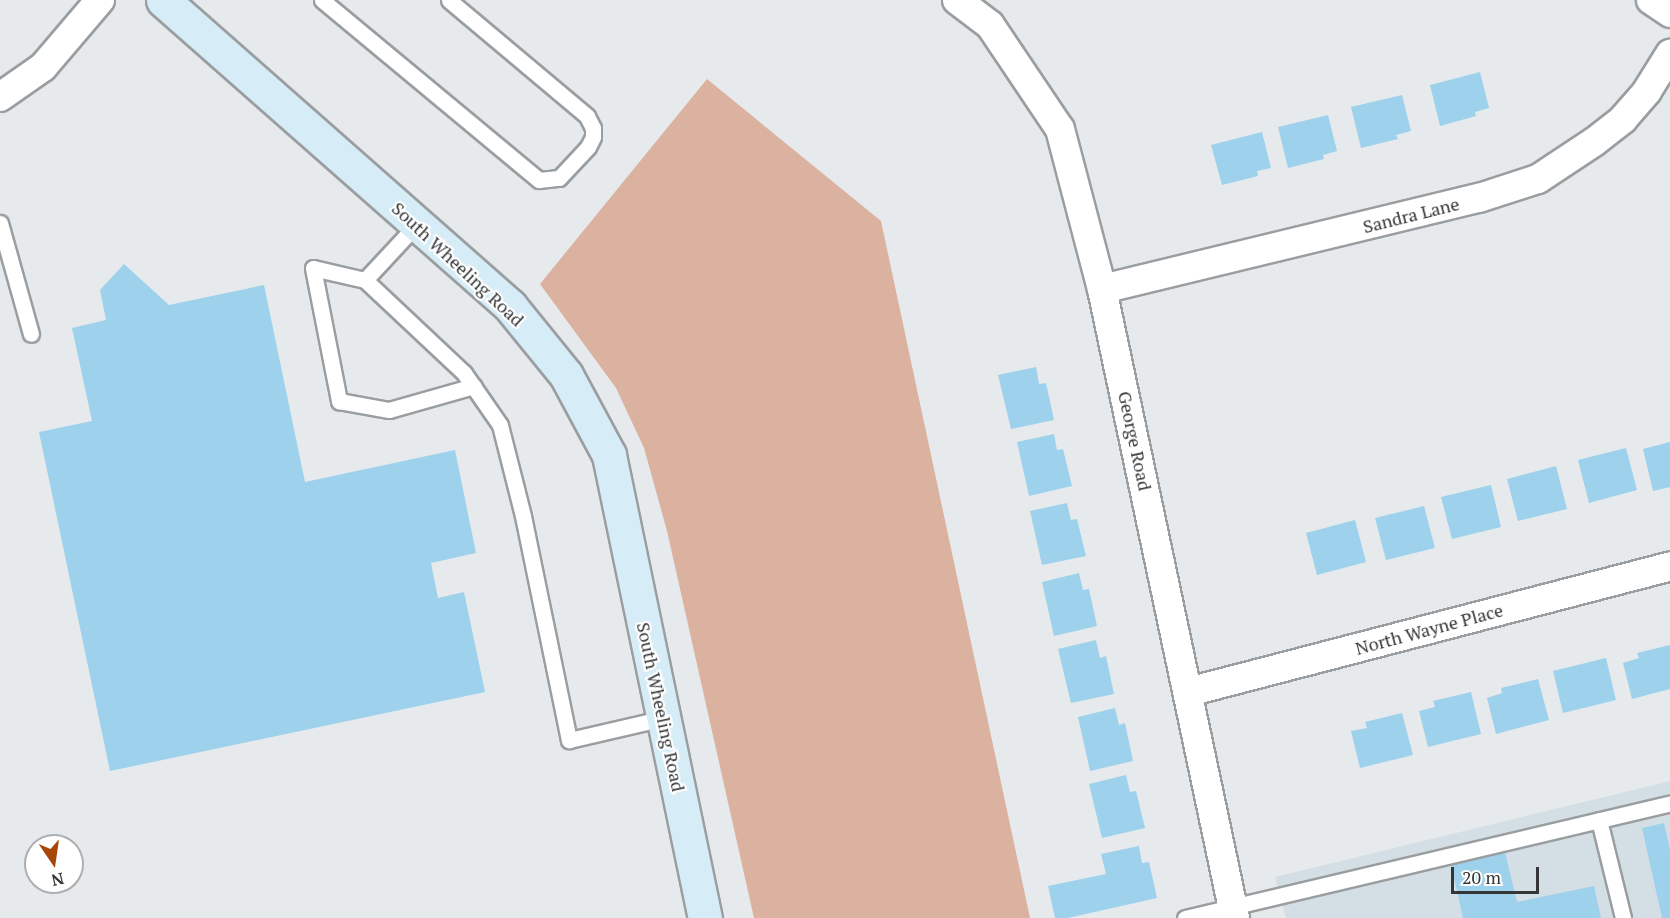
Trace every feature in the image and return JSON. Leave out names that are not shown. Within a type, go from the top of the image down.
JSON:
[{"type":"main road","name":"South Wheeling Road","points":[[163,0],[510,306],[566,375],[609,455],[705,918]]},
{"type":"street","points":[[0,97],[44,67],[100,0]]},
{"type":"street","name":"George Road","points":[[957,0],[990,25],[1060,129],[1102,289],[1234,912]]},
{"type":"street","points":[[1651,0],[1670,14]]},
{"type":"street","name":"Sandra Lane","points":[[1102,289],[1479,198],[1538,178],[1594,142],[1623,119],[1647,91],[1670,54]]},
{"type":"street","name":"North Wayne Place","points":[[1188,692],[1670,566]]},
{"type":"lane","points":[[322,0],[539,180],[559,178],[588,147],[593,137],[593,128],[587,116],[449,0]]},
{"type":"lane","points":[[0,223],[31,334]]},
{"type":"lane","points":[[366,280],[417,224]]},
{"type":"lane","points":[[474,386],[389,410],[339,401],[313,268],[366,280],[464,372],[474,386],[500,425],[523,516],[569,740],[664,718]]},
{"type":"lane","points":[[1185,918],[1234,912],[1670,803]]},
{"type":"lane","points":[[1599,820],[1623,918]]},
{"type":"shaded area","points":[[707,79],[881,221],[1030,918],[754,918],[667,531],[644,448],[616,388],[540,284]]},
{"type":"shaded area","points":[[1670,781],[1670,918],[1286,918],[1275,877]]},
{"type":"building","points":[[1480,72],[1489,108],[1475,112],[1476,116],[1440,126],[1430,85]]},
{"type":"building","points":[[1402,95],[1411,131],[1396,135],[1398,139],[1361,148],[1351,107]]},
{"type":"building","points":[[1328,115],[1337,151],[1323,155],[1324,159],[1288,168],[1278,127]]},
{"type":"building","points":[[1262,132],[1271,168],[1257,171],[1258,176],[1222,185],[1211,145]]},
{"type":"building","points":[[124,264],[169,305],[264,285],[305,482],[455,450],[476,553],[431,563],[438,598],[464,592],[485,692],[110,771],[39,432],[92,421],[72,328],[106,320],[100,290]]},
{"type":"building","points":[[1036,367],[1039,384],[1046,383],[1054,420],[1011,429],[998,375]]},
{"type":"building","points":[[1054,434],[1057,450],[1063,449],[1072,486],[1029,496],[1017,442]]},
{"type":"building","points":[[1670,442],[1670,487],[1653,491],[1643,449]]},
{"type":"building","points":[[1626,448],[1637,490],[1589,503],[1578,460]]},
{"type":"building","points":[[1556,466],[1567,509],[1518,521],[1507,479]]},
{"type":"building","points":[[1491,485],[1501,527],[1452,539],[1441,497]]},
{"type":"building","points":[[1067,503],[1071,520],[1077,519],[1086,556],[1042,565],[1030,511]]},
{"type":"building","points":[[1424,506],[1435,548],[1386,560],[1375,518]]},
{"type":"building","points":[[1355,520],[1366,562],[1317,575],[1306,533]]},
{"type":"building","points":[[1079,573],[1083,590],[1089,589],[1097,626],[1054,636],[1042,582]]},
{"type":"building","points":[[1096,640],[1100,658],[1106,656],[1114,694],[1071,703],[1058,649]]},
{"type":"building","points":[[1670,645],[1670,689],[1632,699],[1623,663],[1639,658],[1637,653]]},
{"type":"building","points":[[1606,658],[1616,700],[1563,713],[1553,671]]},
{"type":"building","points":[[1538,679],[1549,720],[1496,734],[1487,698],[1502,693],[1501,688]]},
{"type":"building","points":[[1471,692],[1481,734],[1428,747],[1419,711],[1435,707],[1433,701]]},
{"type":"building","points":[[1115,708],[1119,725],[1125,723],[1133,761],[1090,771],[1078,717]]},
{"type":"building","points":[[1402,713],[1413,755],[1360,768],[1351,731],[1367,728],[1365,722]]},
{"type":"building","points":[[1126,775],[1130,792],[1136,791],[1145,828],[1102,838],[1089,784]]},
{"type":"building","points":[[1664,823],[1670,850],[1670,918],[1662,918],[1642,828]]},
{"type":"building","points":[[1139,846],[1142,863],[1149,862],[1157,898],[1068,918],[1055,918],[1048,886],[1106,874],[1101,854]]},
{"type":"building","points":[[1505,852],[1517,902],[1594,886],[1601,918],[1463,918],[1451,864]]}]
